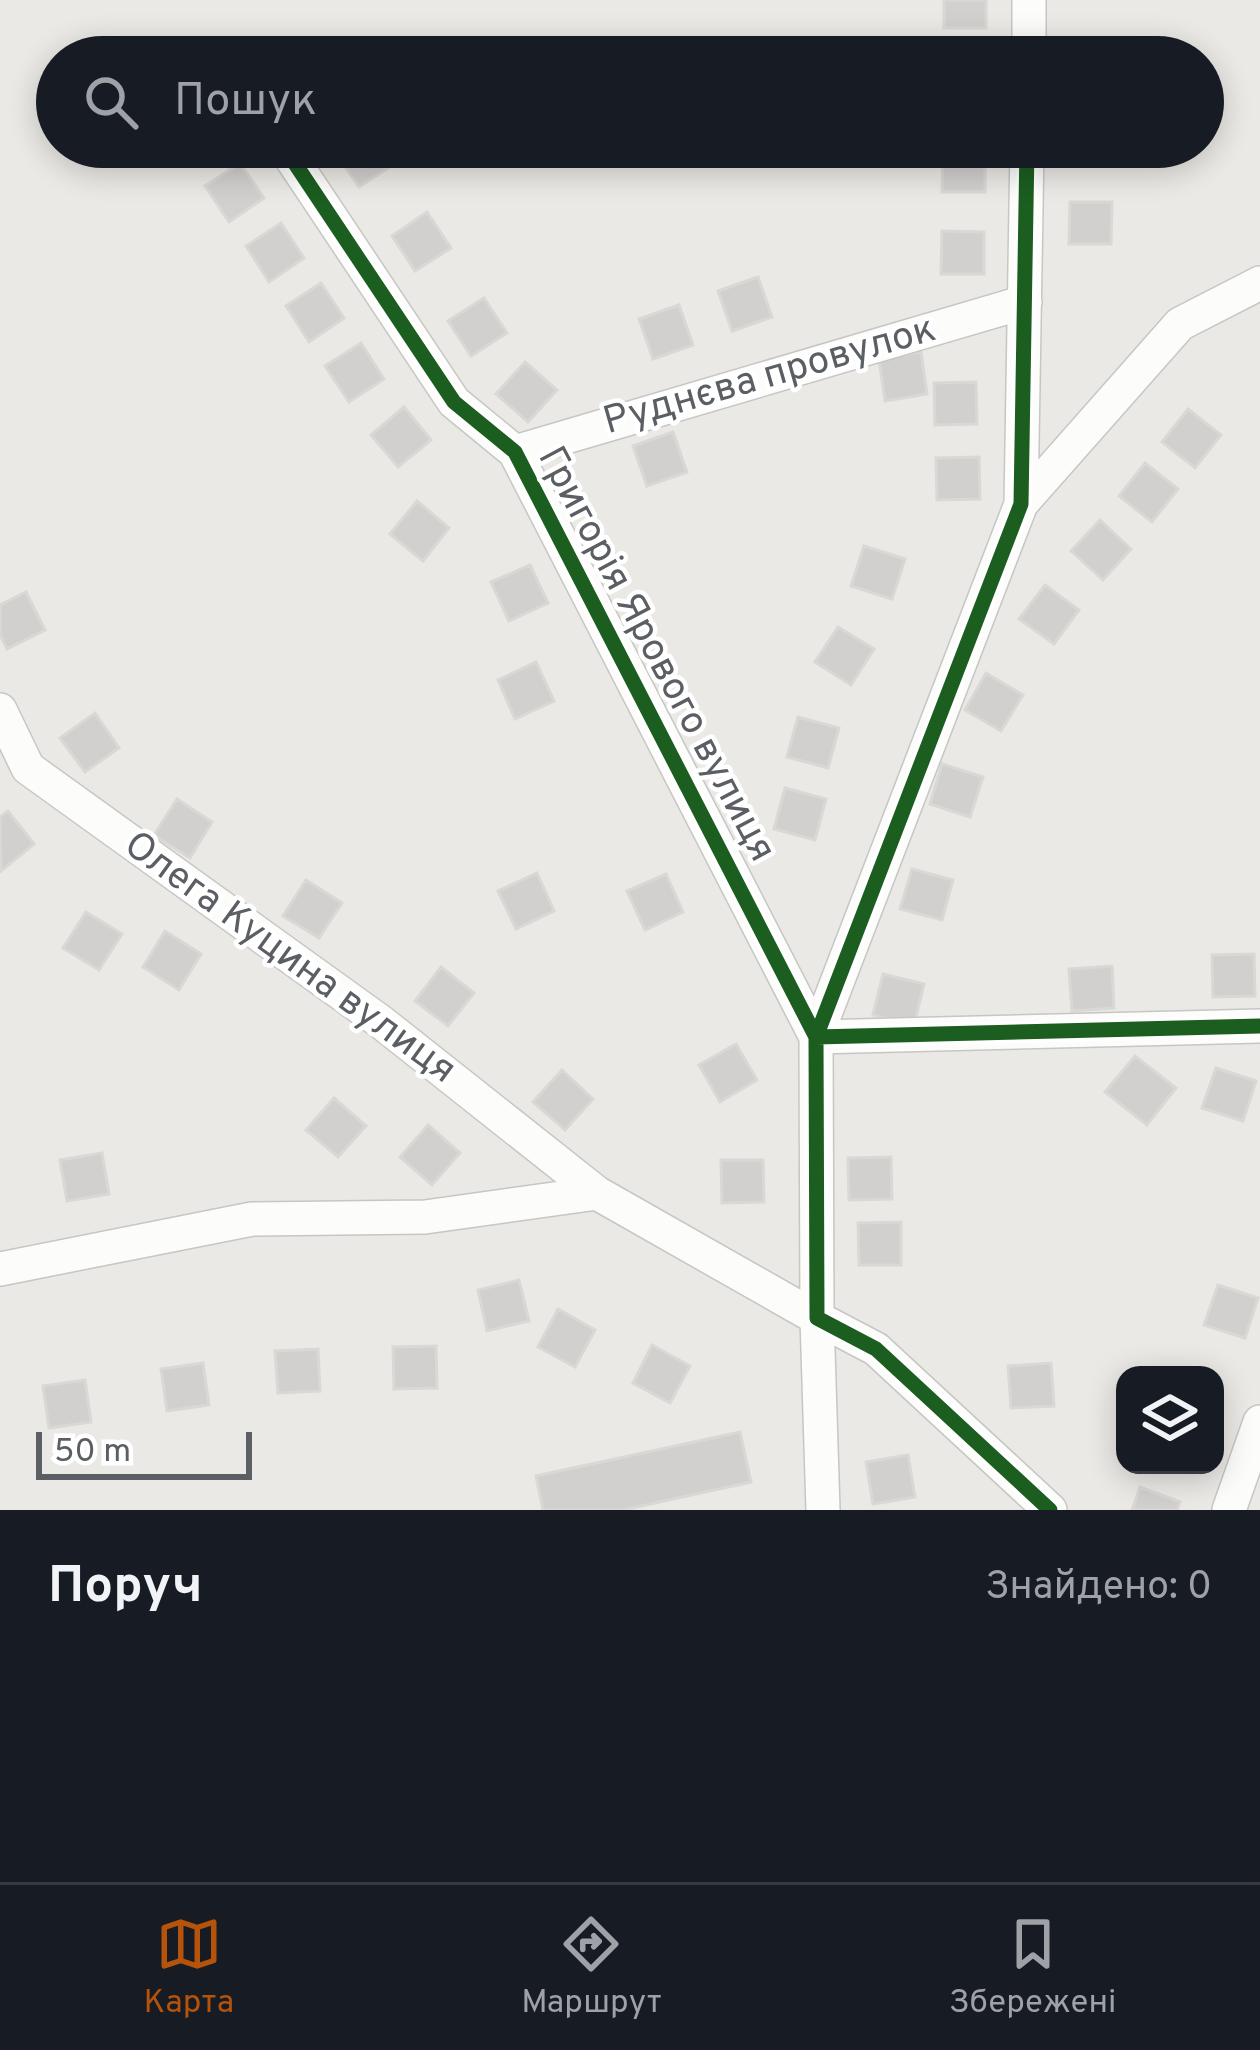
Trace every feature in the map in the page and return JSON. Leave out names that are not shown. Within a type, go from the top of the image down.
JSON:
[{"type":"street","points":[[1029,0],[1029,36]]},
{"type":"street","name":"Григорія Ярового вулиця","points":[[298,168],[454,402],[515,452],[816,1036]]},
{"type":"street","points":[[824,1510],[817,1318],[816,1036],[1021,504],[1028,168]]},
{"type":"street","points":[[1021,504],[1180,324],[1260,283]]},
{"type":"street","name":"Руднєва провулок","points":[[515,452],[1025,302]]},
{"type":"street","name":"Олега Куцина вулиця","points":[[0,710],[28,768],[381,1022],[597,1193],[877,1349],[1050,1510]]},
{"type":"street","points":[[816,1036],[1260,1026]]},
{"type":"street","points":[[0,1270],[252,1220],[425,1216],[597,1193]]},
{"type":"street","points":[[1229,1510],[1260,1422]]},
{"type":"building","points":[[944,0],[986,0],[986,28],[944,28]]},
{"type":"building","points":[[232,168],[243,168],[264,198],[229,222],[205,186]]},
{"type":"building","points":[[346,168],[388,168],[359,187]]},
{"type":"building","points":[[943,168],[985,168],[985,192],[942,192]]},
{"type":"building","points":[[1070,202],[1112,202],[1111,244],[1069,244]]},
{"type":"building","points":[[427,212],[451,248],[415,271],[392,236]]},
{"type":"building","points":[[281,223],[304,258],[269,282],[246,246]]},
{"type":"building","points":[[942,231],[984,232],[984,274],[941,274]]},
{"type":"building","points":[[758,277],[772,317],[732,331],[718,291]]},
{"type":"building","points":[[321,283],[344,318],[309,342],[286,306]]},
{"type":"building","points":[[484,298],[507,333],[471,356],[448,321]]},
{"type":"building","points":[[679,305],[693,345],[653,359],[639,319]]},
{"type":"building","points":[[361,343],[384,379],[349,402],[325,366]]},
{"type":"building","points":[[921,352],[927,394],[885,401],[879,359]]},
{"type":"building","points":[[525,362],[557,390],[528,422],[496,394]]},
{"type":"building","points":[[976,382],[977,424],[935,425],[934,383]]},
{"type":"building","points":[[404,407],[431,440],[398,467],[371,435]]},
{"type":"building","points":[[1188,409],[1221,435],[1195,468],[1162,442]]},
{"type":"building","points":[[673,432],[687,472],[647,486],[633,446]]},
{"type":"building","points":[[979,457],[980,499],[937,500],[936,458]]},
{"type":"building","points":[[1145,463],[1178,489],[1152,522],[1119,496]]},
{"type":"building","points":[[417,501],[449,528],[423,561],[390,534]]},
{"type":"building","points":[[1100,520],[1131,549],[1103,580],[1071,551]]},
{"type":"building","points":[[864,546],[905,559],[892,599],[851,586]]},
{"type":"building","points":[[530,565],[548,603],[509,621],[491,582]]},
{"type":"building","points":[[1045,585],[1079,610],[1054,644],[1019,619]]},
{"type":"building","points":[[26,592],[45,630],[7,649],[0,635],[0,605]]},
{"type":"building","points":[[838,627],[874,649],[851,685],[815,662]]},
{"type":"building","points":[[536,662],[554,701],[515,719],[498,680]]},
{"type":"building","points":[[986,673],[1023,695],[1001,731],[965,710]]},
{"type":"building","points":[[95,713],[119,748],[85,772],[60,738]]},
{"type":"building","points":[[798,717],[839,728],[828,768],[787,757]]},
{"type":"building","points":[[942,764],[983,777],[970,817],[930,804]]},
{"type":"building","points":[[785,788],[826,799],[815,840],[774,829]]},
{"type":"building","points":[[177,799],[212,822],[190,858],[154,835]]},
{"type":"building","points":[[8,811],[34,844],[1,871],[0,817]]},
{"type":"building","points":[[912,869],[953,880],[942,920],[900,909]]},
{"type":"building","points":[[537,873],[554,911],[516,929],[498,891]]},
{"type":"building","points":[[666,874],[683,912],[645,930],[627,891]]},
{"type":"building","points":[[306,880],[342,903],[319,938],[283,916]]},
{"type":"building","points":[[86,912],[122,934],[99,970],[63,948]]},
{"type":"building","points":[[165,931],[201,954],[179,990],[143,967]]},
{"type":"building","points":[[1254,954],[1255,996],[1213,997],[1212,955]]},
{"type":"building","points":[[1112,966],[1114,1008],[1072,1011],[1069,969]]},
{"type":"building","points":[[441,967],[474,993],[448,1026],[415,1001]]},
{"type":"building","points":[[883,974],[924,984],[914,1025],[873,1015]]},
{"type":"building","points":[[736,1044],[757,1080],[720,1102],[699,1065]]},
{"type":"building","points":[[1135,1056],[1176,1088],[1147,1125],[1105,1092]]},
{"type":"building","points":[[1216,1068],[1256,1081],[1243,1121],[1202,1108]]},
{"type":"building","points":[[562,1070],[593,1099],[565,1130],[533,1102]]},
{"type":"building","points":[[334,1098],[366,1126],[338,1157],[306,1130]]},
{"type":"building","points":[[428,1125],[460,1153],[432,1185],[400,1157]]},
{"type":"building","points":[[102,1153],[109,1194],[67,1201],[60,1160]]},
{"type":"building","points":[[891,1157],[892,1199],[849,1200],[848,1158]]},
{"type":"building","points":[[721,1160],[763,1160],[764,1202],[722,1203]]},
{"type":"building","points":[[901,1222],[901,1265],[859,1265],[858,1223]]},
{"type":"building","points":[[519,1280],[529,1321],[487,1331],[478,1290]]},
{"type":"building","points":[[1218,1285],[1258,1298],[1245,1338],[1204,1325]]},
{"type":"building","points":[[558,1309],[595,1330],[575,1367],[538,1347]]},
{"type":"building","points":[[652,1345],[690,1366],[670,1403],[633,1383]]},
{"type":"building","points":[[436,1346],[437,1388],[394,1389],[393,1347]]},
{"type":"building","points":[[318,1349],[320,1391],[278,1393],[275,1351]]},
{"type":"building","points":[[203,1363],[209,1405],[167,1411],[161,1369]]},
{"type":"building","points":[[1051,1363],[1054,1406],[1011,1408],[1008,1366]]},
{"type":"building","points":[[85,1380],[91,1422],[49,1428],[43,1386]]},
{"type":"building","points":[[740,1432],[751,1482],[623,1510],[543,1510],[536,1476]]},
{"type":"building","points":[[908,1455],[915,1497],[873,1504],[866,1462]]},
{"type":"building","points":[[1140,1487],[1180,1502],[1177,1510],[1132,1510]]},
{"type":"cycle path","points":[[298,168],[454,402],[515,452],[816,1037],[1260,1026]]},
{"type":"cycle path","points":[[1027,168],[1021,504],[816,1037],[817,1318],[876,1349],[1050,1510]]}]
